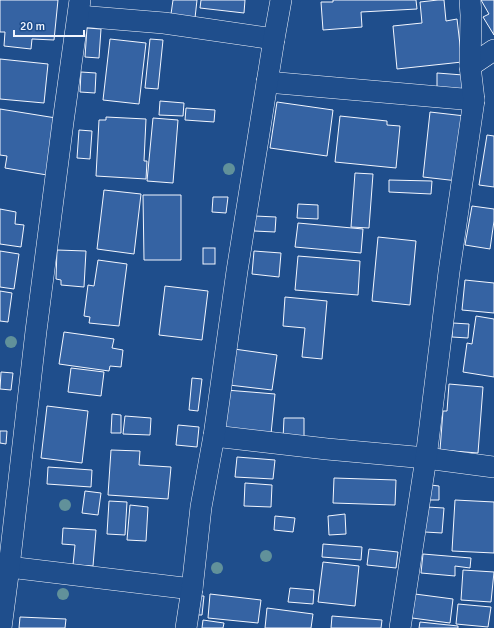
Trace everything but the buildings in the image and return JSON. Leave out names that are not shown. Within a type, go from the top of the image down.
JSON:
[{"type":"street","points":[[186,628],[201,507],[214,436],[237,271],[281,0]]},
{"type":"street","points":[[400,628],[426,458],[449,272],[474,100],[470,66],[470,0]]},
{"type":"street","points":[[1,628],[5,567],[62,122],[80,8],[164,23],[274,38]]},
{"type":"street","points":[[470,66],[494,50]]},
{"type":"street","points":[[267,82],[474,100]]},
{"type":"street","points":[[214,436],[327,449],[426,458],[494,467]]},
{"type":"street","points":[[5,567],[192,589]]}]
